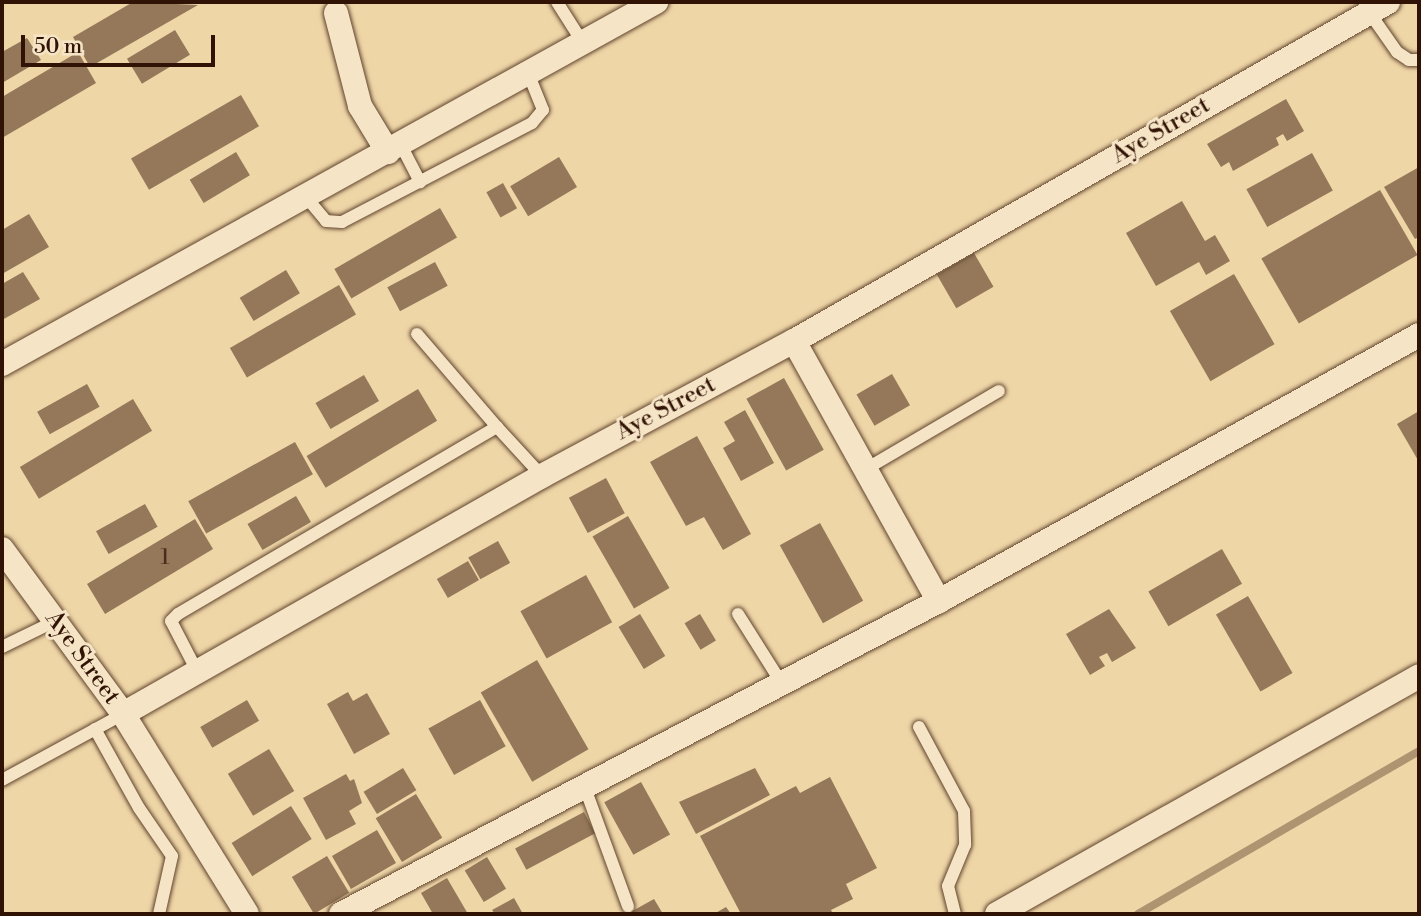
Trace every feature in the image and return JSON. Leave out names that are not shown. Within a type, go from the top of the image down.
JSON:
[{"type":"street","points":[[2,365],[529,75],[656,2]]},
{"type":"street","name":"Aye Street","points":[[2,549],[122,714],[542,475],[794,341],[1382,5]]},
{"type":"street","points":[[336,13],[360,106],[394,148]]},
{"type":"street","points":[[341,914],[939,601],[1419,335]]},
{"type":"street","points":[[794,341],[939,601]]},
{"type":"street","points":[[997,914],[1419,676]]},
{"type":"street","points":[[122,714],[247,914]]},
{"type":"lane","points":[[557,2],[583,43]]},
{"type":"lane","points":[[1382,5],[1397,52],[1409,60],[1419,60]]},
{"type":"lane","points":[[306,197],[326,221],[342,222],[532,123],[543,110],[529,75]]},
{"type":"lane","points":[[394,148],[420,182]]},
{"type":"lane","points":[[417,334],[542,475]]},
{"type":"lane","points":[[866,469],[999,391]]},
{"type":"lane","points":[[197,671],[171,621],[178,614],[497,427]]},
{"type":"lane","points":[[738,614],[782,684]]},
{"type":"lane","points":[[2,647],[55,621]]},
{"type":"lane","points":[[2,780],[122,714]]},
{"type":"lane","points":[[919,727],[964,811],[965,845],[948,886],[955,914]]},
{"type":"lane","points":[[95,729],[139,808],[172,856],[159,914]]},
{"type":"lane","points":[[585,788],[628,906]]},
{"type":"building","points":[[133,2],[198,5],[90,67],[73,37]]},
{"type":"building","points":[[175,30],[190,55],[142,84],[127,59]]},
{"type":"building","points":[[27,38],[41,60],[2,83],[2,52]]},
{"type":"building","points":[[78,52],[96,83],[2,138],[2,97]]},
{"type":"building","points":[[241,95],[259,126],[149,190],[131,158]]},
{"type":"building","points":[[1286,99],[1304,131],[1287,141],[1283,134],[1276,138],[1279,145],[1233,171],[1229,162],[1221,167],[1207,144]]},
{"type":"building","points":[[236,152],[250,175],[204,203],[190,180]]},
{"type":"building","points":[[1312,153],[1333,191],[1267,227],[1246,189]]},
{"type":"building","points":[[559,157],[577,187],[528,216],[510,186]]},
{"type":"building","points":[[1419,167],[1419,237],[1415,239],[1384,187]]},
{"type":"building","points":[[503,183],[517,208],[500,218],[486,192]]},
{"type":"building","points":[[1380,190],[1418,255],[1299,323],[1261,258]]},
{"type":"building","points":[[1182,201],[1205,241],[1215,235],[1230,261],[1206,275],[1199,262],[1156,286],[1126,233]]},
{"type":"building","points":[[440,208],[457,237],[351,298],[334,269]]},
{"type":"building","points":[[29,214],[49,247],[2,274],[2,230]]},
{"type":"building","points":[[974,253],[994,287],[956,308],[937,274]]},
{"type":"building","points":[[435,262],[448,286],[400,311],[387,287]]},
{"type":"building","points":[[286,270],[300,293],[254,321],[240,298]]},
{"type":"building","points":[[23,272],[40,299],[2,320],[2,284]]},
{"type":"building","points":[[1234,274],[1274,344],[1210,381],[1170,311]]},
{"type":"building","points":[[339,285],[356,314],[247,377],[230,348]]},
{"type":"building","points":[[892,374],[910,405],[874,426],[856,394]]},
{"type":"building","points":[[364,375],[379,401],[331,429],[316,403]]},
{"type":"building","points":[[784,378],[824,450],[786,471],[746,399]]},
{"type":"building","points":[[87,384],[100,407],[50,434],[37,412]]},
{"type":"building","points":[[418,389],[437,421],[326,488],[307,456]]},
{"type":"building","points":[[133,399],[152,431],[39,499],[20,467]]},
{"type":"building","points":[[745,410],[774,463],[741,481],[723,448],[735,441],[724,422]]},
{"type":"building","points":[[1419,411],[1419,462],[1397,424]]},
{"type":"building","points":[[697,436],[751,534],[723,550],[704,517],[686,526],[650,462]]},
{"type":"building","points":[[295,442],[313,474],[206,534],[188,501]]},
{"type":"building","points":[[606,478],[625,513],[588,533],[569,498]]},
{"type":"building","points":[[296,496],[311,522],[263,550],[248,524]]},
{"type":"building","points":[[145,504],[158,527],[109,554],[96,531]]},
{"type":"building","points":[[628,516],[670,588],[634,608],[592,536]]},
{"type":"building","points":[[195,519],[213,549],[105,614],[87,584]]},
{"type":"building","points":[[820,523],[863,601],[823,623],[780,545]]},
{"type":"building","points":[[498,541],[510,563],[480,579],[468,557]]},
{"type":"building","points":[[1222,549],[1242,584],[1168,626],[1148,592]]},
{"type":"building","points":[[468,561],[479,580],[448,598],[437,579]]},
{"type":"building","points":[[586,575],[612,622],[547,659],[520,611]]},
{"type":"building","points":[[1248,596],[1292,673],[1260,692],[1216,614]]},
{"type":"building","points":[[1109,609],[1136,648],[1112,662],[1107,653],[1099,657],[1105,666],[1090,675],[1066,634]]},
{"type":"building","points":[[640,614],[665,656],[644,669],[619,627]]},
{"type":"building","points":[[700,614],[716,641],[701,650],[685,623]]},
{"type":"building","points":[[537,660],[588,749],[532,782],[481,692]]},
{"type":"building","points":[[348,692],[353,701],[367,693],[390,734],[354,754],[327,704]]},
{"type":"building","points":[[247,700],[259,721],[212,748],[200,727]]},
{"type":"building","points":[[480,700],[506,746],[454,775],[428,729]]},
{"type":"building","points":[[269,749],[294,791],[253,816],[228,774]]},
{"type":"building","points":[[403,768],[416,790],[377,814],[364,792]]},
{"type":"building","points":[[755,768],[770,795],[696,834],[679,802]]},
{"type":"building","points":[[346,774],[350,781],[354,779],[362,803],[349,811],[356,824],[326,840],[303,798]]},
{"type":"building","points":[[830,777],[877,868],[846,884],[853,899],[831,910],[833,914],[741,914],[700,836],[796,786],[800,793]]},
{"type":"building","points":[[641,782],[670,834],[633,855],[604,802]]},
{"type":"building","points":[[416,794],[442,838],[402,862],[376,818]]},
{"type":"building","points":[[291,806],[312,839],[252,876],[232,843]]},
{"type":"building","points":[[584,812],[595,833],[526,870],[515,849]]},
{"type":"building","points":[[377,830],[396,863],[351,889],[332,856]]},
{"type":"building","points":[[327,856],[349,893],[314,914],[292,877]]},
{"type":"building","points":[[487,857],[506,889],[484,902],[465,870]]},
{"type":"building","points":[[447,878],[468,914],[433,914],[421,893]]},
{"type":"building","points":[[514,898],[523,914],[495,914],[492,910]]},
{"type":"building","points":[[654,899],[663,914],[627,914]]},
{"type":"building","points":[[726,907],[731,914],[714,914]]},
{"type":"waterway","points":[[1138,914],[1419,751]]}]
